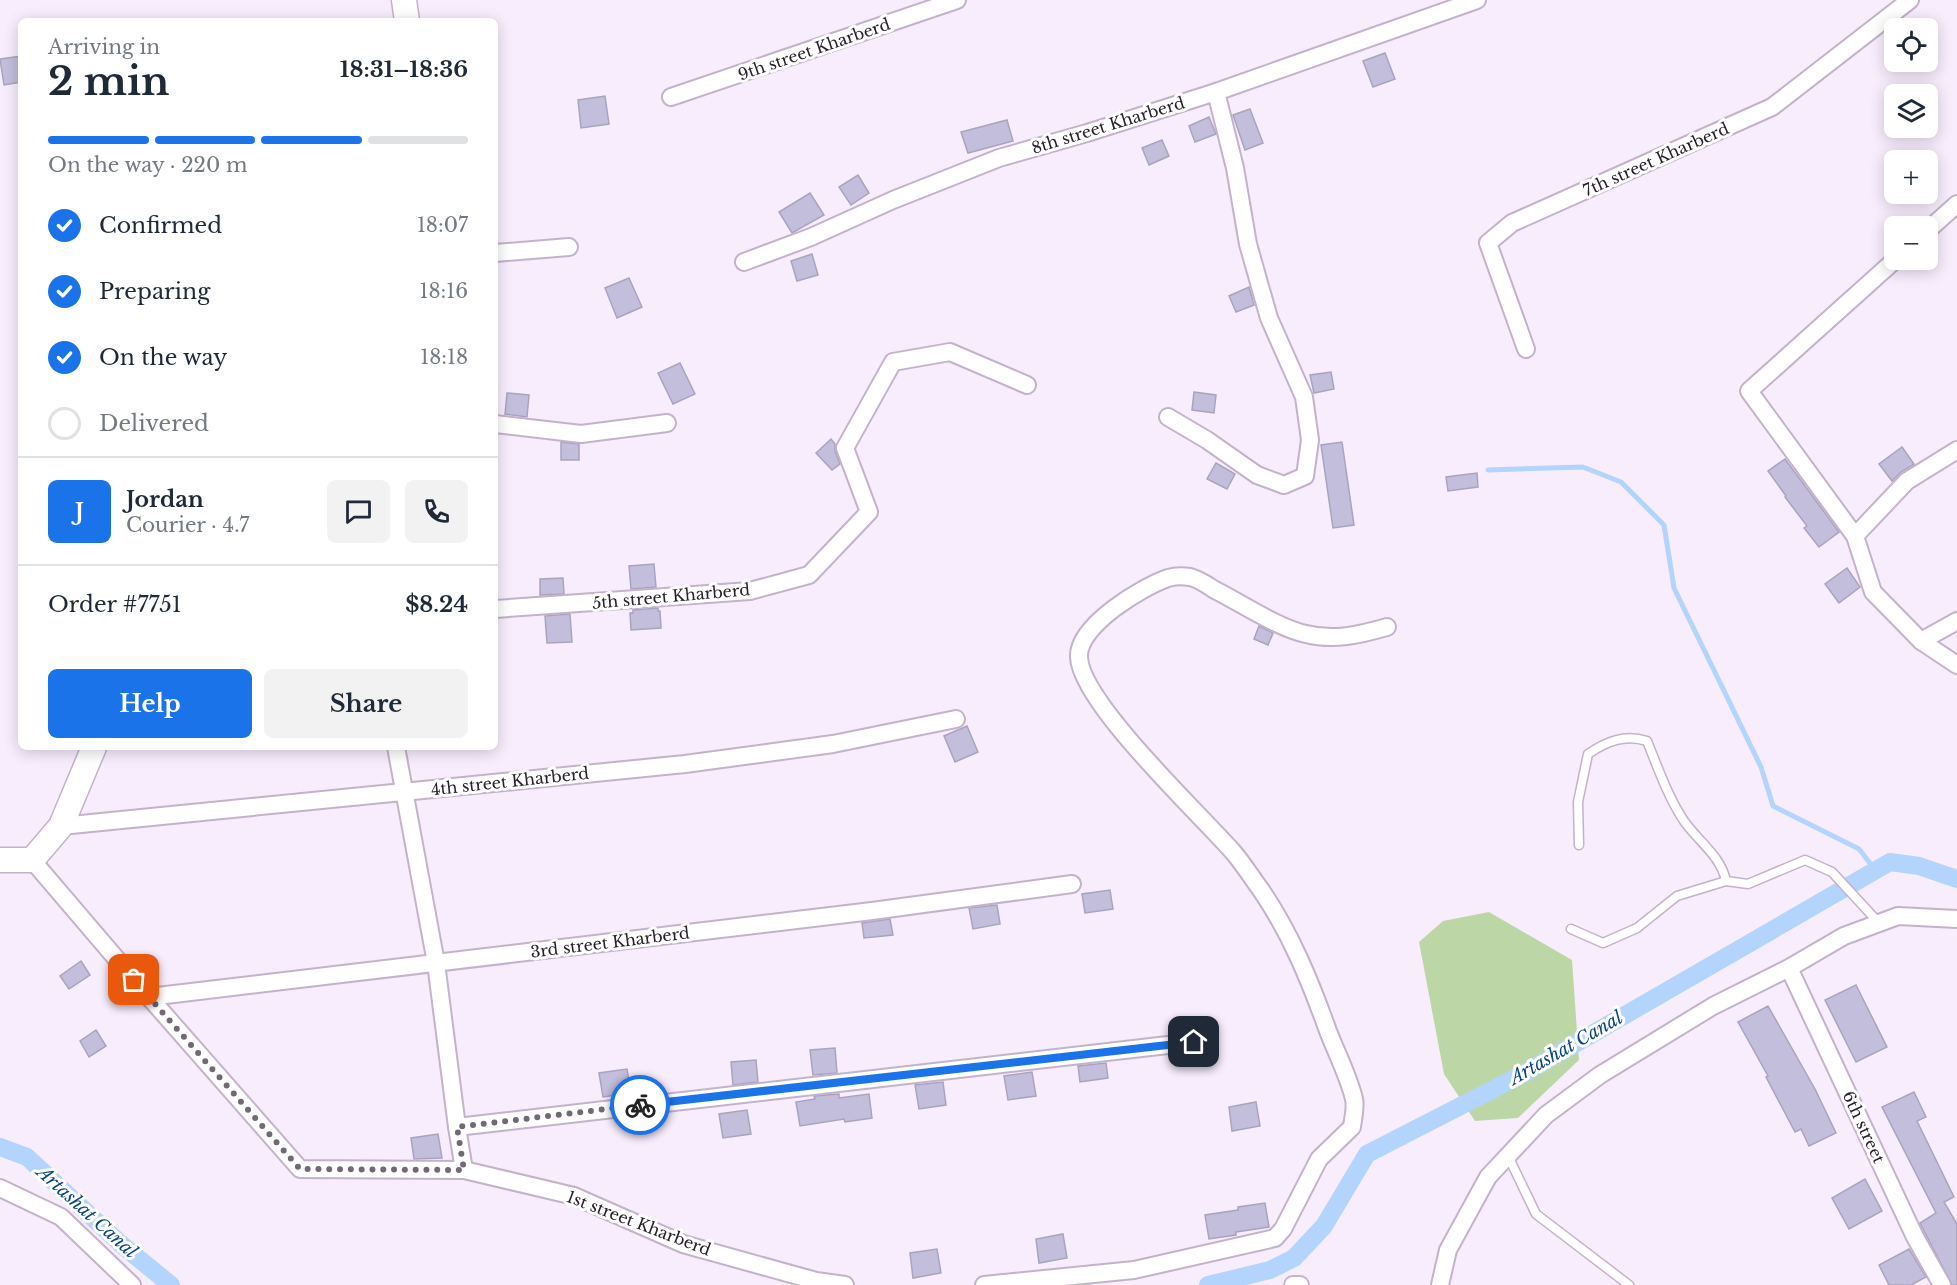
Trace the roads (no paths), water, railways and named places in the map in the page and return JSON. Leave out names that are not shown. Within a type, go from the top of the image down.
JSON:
[{"type":"street","points":[[404,0],[407,18]]},
{"type":"street","name":"9th street Kharberd","points":[[671,97],[957,0]]},
{"type":"street","name":"8th street Kharberd","points":[[744,262],[811,237],[893,200],[999,158],[1087,134],[1216,92],[1478,0]]},
{"type":"street","name":"7th street Kharberd","points":[[1526,349],[1488,243],[1512,223],[1772,106],[1910,0]]},
{"type":"street","points":[[1168,417],[1207,440],[1257,475],[1284,485],[1305,476],[1310,440],[1304,397],[1269,318],[1248,244],[1235,168],[1216,92]]},
{"type":"street","points":[[1938,221],[1957,204]]},
{"type":"street","points":[[498,253],[569,247]]},
{"type":"street","points":[[1884,270],[1749,391],[1855,536],[1873,592],[1922,641],[1957,665]]},
{"type":"street","name":"5th street Kharberd","points":[[498,609],[750,591],[809,575],[869,512],[845,448],[893,362],[950,352],[1027,385]]},
{"type":"street","points":[[498,424],[581,434],[667,423]]},
{"type":"street","points":[[1855,536],[1907,481],[1957,450]]},
{"type":"street","points":[[984,1285],[1134,1270],[1275,1238],[1283,1229],[1318,1159],[1350,1130],[1354,1102],[1307,972],[1286,931],[1235,854],[1108,714],[1084,677],[1078,656],[1089,634],[1106,614],[1131,597],[1167,578],[1179,576],[1197,580],[1303,634],[1338,638],[1360,635],[1387,627]]},
{"type":"street","points":[[1922,641],[1957,621]]},
{"type":"street","name":"4th street Kharberd","points":[[61,826],[696,763],[833,744],[956,719]]},
{"type":"street","points":[[0,860],[32,860],[61,826],[93,750]]},
{"type":"street","points":[[397,750],[436,963],[464,1170]]},
{"type":"street","name":"1st street Kharberd","points":[[32,860],[300,1169],[464,1170],[574,1196],[683,1244],[816,1281],[845,1285]]},
{"type":"street","name":"3rd street Kharberd","points":[[149,997],[872,911],[1072,884]]},
{"type":"street","points":[[1440,1285],[1448,1250],[1488,1177],[1546,1115],[1600,1076],[1713,1006],[1789,968],[1844,936],[1898,916],[1957,919]]},
{"type":"street","name":"6th street","points":[[1789,968],[1915,1237],[1942,1285]]},
{"type":"street","points":[[457,1127],[1194,1042]]},
{"type":"street","points":[[0,1188],[61,1217],[132,1285]]},
{"type":"street","points":[[1293,1285],[1300,1285]]},
{"type":"lane","points":[[1579,845],[1578,802],[1588,754],[1604,743],[1634,737],[1647,741],[1666,788],[1684,821],[1724,868],[1726,881]]},
{"type":"lane","points":[[1571,930],[1603,943],[1637,928],[1677,896],[1726,881],[1748,884],[1805,860],[1832,872],[1879,923]]},
{"type":"lane","points":[[1508,1155],[1536,1214],[1629,1285]]},
{"type":"waterway","points":[[1488,470],[1583,467],[1621,482],[1664,525],[1674,588],[1761,767],[1773,806],[1859,849],[1876,871]]},
{"type":"waterway","name":"Artashat Canal","points":[[1208,1285],[1270,1270],[1294,1258],[1324,1226],[1367,1154],[1523,1074],[1890,862],[1919,866],[1957,879]]},
{"type":"waterway","name":"Artashat Canal","points":[[0,1147],[27,1157],[122,1245],[171,1285]]}]
